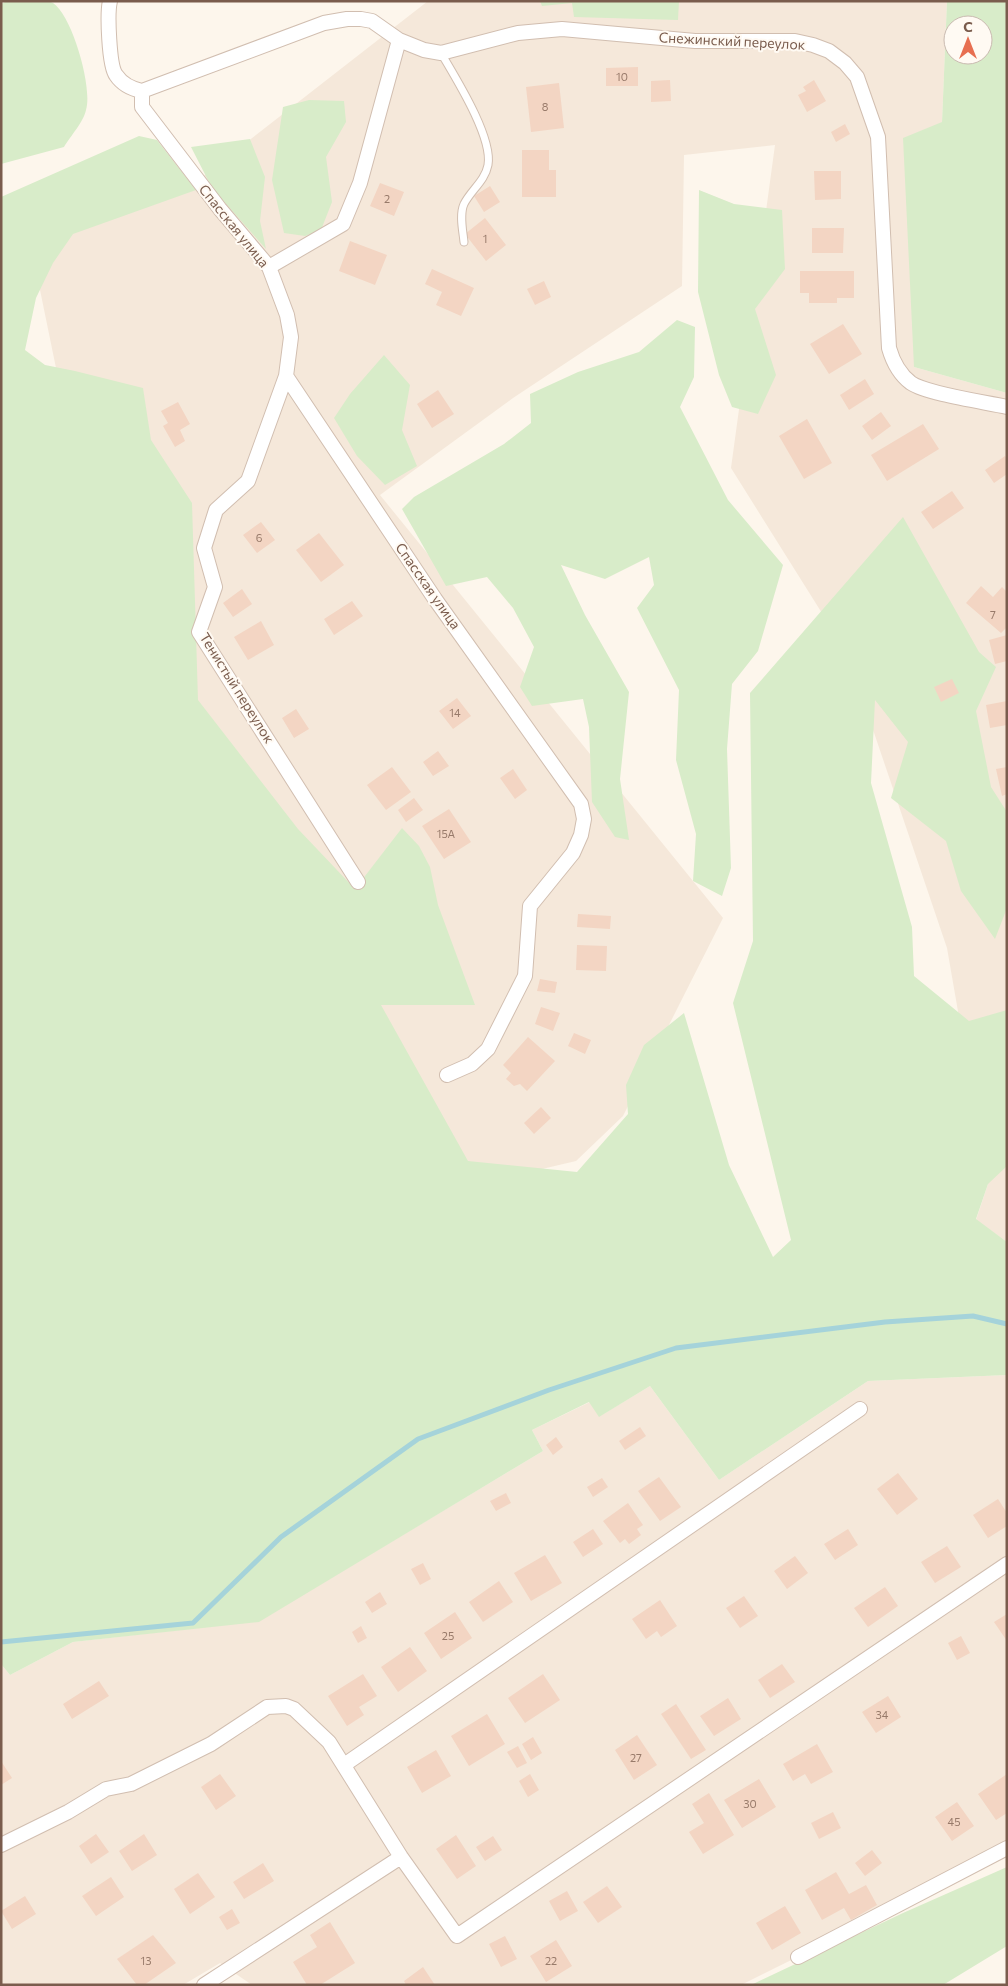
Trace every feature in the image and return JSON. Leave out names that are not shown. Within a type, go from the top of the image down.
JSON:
[{"type":"street","points":[[110,1],[108,30],[114,74],[125,85],[142,91],[324,23],[339,20],[361,18],[372,21],[399,40],[424,50],[441,53]]},
{"type":"street","name":"Снежинский переулок","points":[[441,53],[518,32],[562,29],[695,41],[795,41],[829,50],[845,63],[857,77],[878,137],[889,348],[892,362],[912,384],[929,390],[1007,407]]},
{"type":"street","points":[[269,267],[343,224],[360,184],[399,40]]},
{"type":"street","name":"Спасская улица","points":[[142,91],[142,108],[220,209],[269,267],[287,315],[291,337],[286,376],[435,599],[581,804],[584,812],[581,835],[573,853],[530,906],[524,976],[488,1049],[472,1064],[447,1075]]},
{"type":"street","name":"Тенистый переулок","points":[[286,376],[248,481],[216,510],[204,548],[214,587],[199,632],[358,882]]},
{"type":"street","points":[[344,1765],[860,1409]]},
{"type":"street","points":[[1,1845],[68,1812],[106,1789],[131,1784],[211,1744],[267,1707],[280,1705],[294,1709],[329,1742],[401,1857],[457,1936],[1007,1564]]},
{"type":"street","points":[[798,1957],[1007,1848]]},
{"type":"street","points":[[204,1985],[401,1857]]},
{"type":"lane","points":[[441,53],[472,107],[487,151],[488,164],[484,177],[465,204],[462,212],[464,242]]},
{"type":"shaded area","points":[[428,1],[947,1],[946,15],[943,15],[944,65],[942,122],[914,367],[1007,393],[1007,1242],[976,1220],[988,1184],[947,948],[847,653],[731,468],[775,145],[684,155],[682,286],[513,398],[380,495],[723,918],[623,1116],[576,1161],[453,1190],[255,811],[89,529],[31,246],[202,177]]},
{"type":"shaded area","points":[[1007,1375],[1007,1856],[967,1873],[741,1985],[252,1985],[220,1963],[183,1985],[1,1985],[1,1664],[10,1675],[73,1642],[259,1621],[543,1451],[532,1430],[590,1402],[600,1416],[650,1386],[719,1480],[868,1381]]},
{"type":"green space","points":[[7,1],[49,2],[53,3],[60,10],[74,36],[84,70],[87,100],[83,119],[64,147],[1,164],[1,4]]},
{"type":"green space","points":[[540,1],[679,1],[678,20],[574,17],[572,3],[542,6]]},
{"type":"green space","points":[[947,1],[1007,1],[1007,393],[914,367],[903,138],[942,122],[944,65],[993,65],[993,15],[946,15]]},
{"type":"green space","points":[[309,100],[344,101],[346,122],[326,157],[332,202],[321,230],[305,236],[284,233],[272,180],[283,107]]},
{"type":"green space","points":[[139,136],[157,140],[196,190],[73,234],[53,263],[36,298],[25,350],[45,365],[143,388],[151,440],[192,503],[198,700],[298,829],[355,889],[402,828],[419,846],[430,867],[438,905],[475,1005],[381,1005],[468,1161],[577,1172],[628,1114],[626,1085],[644,1045],[684,1013],[729,1165],[773,1257],[791,1240],[733,1003],[753,941],[750,693],[903,517],[979,652],[996,667],[976,711],[991,787],[1007,812],[1007,908],[995,939],[961,891],[946,841],[891,798],[908,742],[875,700],[871,783],[912,927],[914,976],[969,1021],[1007,1010],[1007,1166],[988,1184],[976,1219],[1007,1242],[1007,1375],[868,1381],[719,1480],[650,1386],[599,1417],[589,1402],[532,1430],[543,1451],[259,1622],[73,1642],[10,1675],[1,1664],[1,197]]},
{"type":"green space","points":[[250,139],[265,177],[260,221],[266,249],[212,188],[191,147]]},
{"type":"green space","points":[[699,190],[734,204],[782,210],[785,269],[755,309],[776,375],[758,414],[732,407],[719,375],[698,292]]},
{"type":"green space","points":[[677,320],[695,327],[694,377],[680,407],[728,500],[783,565],[758,651],[732,684],[727,749],[731,868],[722,896],[693,881],[696,834],[676,760],[679,690],[637,608],[654,585],[649,557],[605,579],[561,565],[585,615],[629,692],[620,779],[629,840],[615,837],[592,802],[589,727],[583,699],[532,706],[520,687],[534,647],[513,608],[487,577],[446,586],[402,509],[414,497],[504,444],[531,423],[530,394],[578,372],[639,352]]},
{"type":"green space","points":[[384,355],[410,385],[402,430],[417,466],[385,485],[357,456],[334,418],[350,394]]},
{"type":"green space","points":[[1007,1867],[1007,1946],[943,1985],[751,1985],[903,1913]]},
{"type":"building","points":[[638,67],[638,86],[606,86],[606,68]]},
{"type":"building","points":[[670,80],[671,101],[651,102],[651,81]]},
{"type":"building","points":[[814,80],[826,101],[807,112],[798,95],[806,91],[803,87]]},
{"type":"building","points":[[559,83],[564,128],[531,132],[526,87]]},
{"type":"building","points":[[845,124],[850,134],[836,142],[831,132]]},
{"type":"building","points":[[522,150],[549,150],[549,170],[556,170],[556,197],[522,197]]},
{"type":"building","points":[[814,171],[841,171],[841,199],[815,200]]},
{"type":"building","points":[[380,183],[404,192],[394,216],[370,206]]},
{"type":"building","points":[[490,186],[500,202],[484,212],[474,196]]},
{"type":"building","points":[[485,218],[506,245],[486,261],[465,234]]},
{"type":"building","points":[[812,228],[844,228],[843,253],[812,253]]},
{"type":"building","points":[[350,241],[387,255],[375,285],[339,271]]},
{"type":"building","points":[[432,269],[474,288],[461,316],[436,305],[442,292],[425,284]]},
{"type":"building","points":[[800,271],[854,271],[854,298],[837,298],[837,303],[809,303],[809,293],[800,293]]},
{"type":"building","points":[[544,281],[551,297],[535,305],[527,289]]},
{"type":"building","points":[[843,324],[862,354],[829,374],[810,344]]},
{"type":"building","points":[[865,379],[874,394],[849,410],[840,395]]},
{"type":"building","points":[[438,390],[454,414],[432,428],[417,404]]},
{"type":"building","points":[[178,402],[190,424],[180,430],[185,441],[175,447],[163,426],[168,423],[161,411]]},
{"type":"building","points":[[881,412],[891,426],[872,440],[862,426]]},
{"type":"building","points":[[807,419],[832,463],[804,479],[779,436]]},
{"type":"building","points":[[923,424],[939,449],[887,481],[871,455]]},
{"type":"building","points":[[1005,456],[1007,459],[1007,474],[994,483],[985,470]]},
{"type":"building","points":[[952,491],[964,508],[933,529],[921,512]]},
{"type":"building","points":[[261,522],[275,540],[257,553],[243,535]]},
{"type":"building","points":[[319,533],[344,565],[321,582],[296,550]]},
{"type":"building","points":[[981,586],[993,597],[1002,587],[1007,592],[1007,627],[1001,633],[966,603]]},
{"type":"building","points":[[242,589],[252,604],[233,617],[223,603]]},
{"type":"building","points":[[352,601],[363,616],[334,635],[324,619]]},
{"type":"building","points":[[261,621],[274,645],[248,660],[234,637]]},
{"type":"building","points":[[1007,635],[1007,661],[995,664],[989,640]]},
{"type":"building","points":[[952,679],[959,693],[941,702],[934,687]]},
{"type":"building","points":[[457,698],[471,716],[453,729],[439,711]]},
{"type":"building","points":[[1007,701],[1007,725],[990,728],[986,705]]},
{"type":"building","points":[[296,709],[309,729],[294,738],[282,718]]},
{"type":"building","points":[[438,751],[449,766],[433,776],[423,762]]},
{"type":"building","points":[[392,767],[411,792],[386,810],[367,785]]},
{"type":"building","points":[[1007,767],[1007,794],[1002,796],[996,769]]},
{"type":"building","points":[[513,769],[527,790],[515,799],[500,778]]},
{"type":"building","points":[[414,798],[423,810],[406,822],[398,810]]},
{"type":"building","points":[[449,809],[471,842],[444,859],[422,826]]},
{"type":"building","points":[[578,914],[611,916],[610,929],[577,927]]},
{"type":"building","points":[[577,945],[607,946],[606,971],[576,970]]},
{"type":"building","points":[[540,979],[557,982],[555,993],[537,991]]},
{"type":"building","points":[[541,1007],[560,1013],[553,1031],[535,1024]]},
{"type":"building","points":[[574,1033],[591,1040],[585,1054],[568,1046]]},
{"type":"building","points":[[528,1037],[555,1061],[527,1091],[520,1084],[514,1086],[506,1079],[511,1073],[503,1065]]},
{"type":"building","points":[[541,1107],[551,1118],[534,1134],[524,1123]]},
{"type":"building","points":[[640,1427],[646,1436],[625,1450],[619,1441]]},
{"type":"building","points":[[556,1437],[563,1447],[553,1455],[546,1445]]},
{"type":"building","points":[[898,1473],[918,1499],[897,1515],[877,1489]]},
{"type":"building","points":[[659,1477],[681,1507],[660,1521],[638,1491]]},
{"type":"building","points":[[602,1478],[608,1487],[593,1497],[587,1487]]},
{"type":"building","points":[[506,1493],[511,1503],[496,1511],[490,1501]]},
{"type":"building","points":[[998,1499],[1007,1513],[1007,1526],[988,1538],[973,1515]]},
{"type":"building","points":[[628,1503],[643,1525],[637,1529],[641,1535],[629,1544],[625,1539],[620,1543],[603,1521]]},
{"type":"building","points":[[593,1529],[603,1544],[583,1557],[573,1542]]},
{"type":"building","points":[[848,1529],[858,1545],[835,1560],[824,1544]]},
{"type":"building","points":[[947,1546],[961,1567],[935,1583],[921,1562]]},
{"type":"building","points":[[545,1555],[562,1583],[531,1601],[514,1573]]},
{"type":"building","points":[[795,1556],[808,1573],[787,1589],[774,1571]]},
{"type":"building","points":[[423,1563],[431,1579],[420,1585],[411,1569]]},
{"type":"building","points":[[499,1581],[513,1602],[483,1622],[469,1602]]},
{"type":"building","points":[[885,1587],[898,1606],[868,1627],[854,1608]]},
{"type":"building","points":[[380,1592],[387,1604],[372,1613],[365,1602]]},
{"type":"building","points":[[744,1596],[758,1616],[740,1628],[726,1608]]},
{"type":"building","points":[[660,1600],[677,1626],[661,1637],[657,1631],[646,1639],[632,1619]]},
{"type":"building","points":[[455,1612],[472,1638],[441,1659],[424,1633]]},
{"type":"building","points":[[1007,1614],[1007,1641],[994,1622]]},
{"type":"building","points":[[361,1626],[367,1638],[358,1643],[352,1632]]},
{"type":"building","points":[[961,1636],[970,1653],[957,1660],[948,1643]]},
{"type":"building","points":[[410,1647],[427,1671],[398,1692],[381,1667]]},
{"type":"building","points":[[782,1664],[795,1682],[770,1698],[758,1680]]},
{"type":"building","points":[[363,1674],[377,1696],[359,1707],[364,1715],[347,1726],[328,1696]]},
{"type":"building","points":[[543,1674],[560,1700],[525,1723],[508,1698]]},
{"type":"building","points":[[99,1681],[109,1696],[72,1719],[63,1704]]},
{"type":"building","points":[[888,1696],[901,1717],[876,1733],[862,1712]]},
{"type":"building","points":[[728,1698],[741,1719],[714,1736],[700,1716]]},
{"type":"building","points":[[676,1704],[706,1750],[691,1759],[661,1714]]},
{"type":"building","points":[[487,1714],[505,1744],[469,1766],[451,1736]]},
{"type":"building","points":[[637,1735],[657,1765],[634,1780],[615,1750]]},
{"type":"building","points":[[533,1737],[542,1753],[531,1760],[522,1744]]},
{"type":"building","points":[[817,1744],[833,1772],[811,1784],[805,1774],[793,1781],[783,1764]]},
{"type":"building","points":[[518,1746],[527,1763],[517,1768],[507,1752]]},
{"type":"building","points":[[436,1750],[451,1776],[422,1793],[407,1767]]},
{"type":"building","points":[[1,1761],[12,1778],[1,1785]]},
{"type":"building","points":[[220,1774],[236,1796],[216,1810],[201,1787]]},
{"type":"building","points":[[530,1774],[539,1790],[528,1797],[519,1781]]},
{"type":"building","points":[[1007,1774],[1007,1813],[996,1820],[978,1794]]},
{"type":"building","points":[[759,1779],[776,1807],[742,1828],[724,1800]]},
{"type":"building","points":[[709,1793],[734,1835],[703,1854],[689,1832],[704,1823],[692,1804]]},
{"type":"building","points":[[957,1802],[974,1826],[952,1841],[935,1817]]},
{"type":"building","points":[[833,1812],[841,1828],[819,1839],[811,1823]]},
{"type":"building","points":[[96,1834],[109,1852],[91,1864],[79,1846]]},
{"type":"building","points":[[144,1834],[157,1855],[132,1871],[119,1851]]},
{"type":"building","points":[[456,1835],[476,1866],[457,1879],[436,1849]]},
{"type":"building","points":[[493,1836],[502,1850],[485,1861],[476,1847]]},
{"type":"building","points":[[872,1850],[882,1863],[865,1876],[855,1863]]},
{"type":"building","points":[[263,1863],[274,1881],[244,1899],[233,1882]]},
{"type":"building","points":[[836,1872],[849,1894],[866,1885],[877,1905],[851,1920],[844,1908],[822,1920],[805,1890]]},
{"type":"building","points":[[198,1873],[215,1897],[190,1914],[174,1889]]},
{"type":"building","points":[[111,1877],[124,1897],[96,1916],[82,1896]]},
{"type":"building","points":[[607,1886],[622,1907],[598,1923],[583,1902]]},
{"type":"building","points":[[567,1891],[578,1911],[560,1921],[549,1901]]},
{"type":"building","points":[[25,1896],[36,1914],[12,1929],[1,1911]]},
{"type":"building","points":[[785,1906],[801,1933],[772,1950],[756,1923]]},
{"type":"building","points":[[232,1909],[240,1923],[227,1930],[219,1917]]},
{"type":"building","points":[[330,1922],[355,1963],[320,1985],[307,1985],[293,1962],[317,1947],[310,1935]]},
{"type":"building","points":[[153,1935],[176,1963],[144,1985],[137,1985],[117,1959]]},
{"type":"building","points":[[505,1936],[517,1959],[501,1967],[489,1944]]},
{"type":"building","points":[[556,1940],[572,1966],[546,1982],[530,1956]]},
{"type":"building","points":[[423,1967],[435,1985],[406,1985],[404,1981]]},
{"type":"waterway","points":[[1,1642],[193,1623],[281,1537],[418,1439],[549,1390],[676,1348],[885,1322],[973,1316],[1007,1324]]}]
